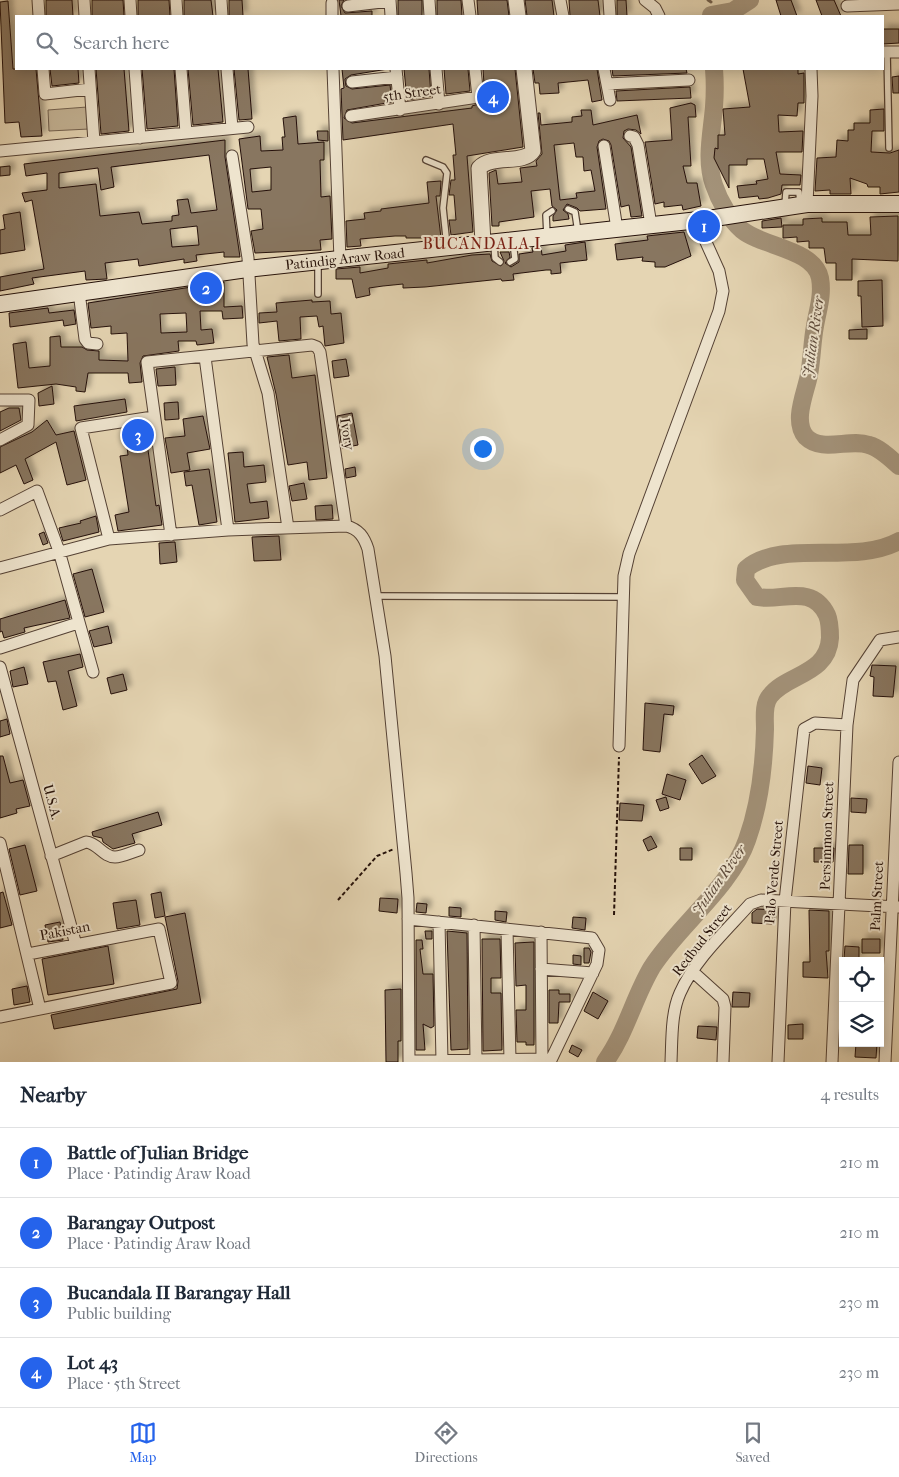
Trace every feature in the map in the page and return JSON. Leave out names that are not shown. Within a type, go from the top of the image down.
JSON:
[{"type":"main road","name":"Patindig Araw Road","points":[[0,304],[247,269],[447,248],[547,235],[617,229],[797,206],[899,204]]},
{"type":"street","points":[[38,0],[39,15]]},
{"type":"street","points":[[84,0],[85,15]]},
{"type":"street","points":[[130,0],[131,15]]},
{"type":"street","points":[[176,0],[177,15]]},
{"type":"street","points":[[221,0],[222,15]]},
{"type":"street","points":[[429,0],[430,15]]},
{"type":"street","points":[[468,0],[470,15]]},
{"type":"street","points":[[516,0],[518,15]]},
{"type":"street","points":[[560,0],[563,15]]},
{"type":"street","points":[[609,0],[610,15]]},
{"type":"street","points":[[645,0],[655,8],[658,15]]},
{"type":"street","points":[[348,6],[390,1],[391,15]]},
{"type":"street","points":[[332,3],[332,15]]},
{"type":"street","points":[[847,8],[899,4]]},
{"type":"street","points":[[885,52],[899,52]]},
{"type":"street","points":[[43,70],[45,94],[90,90]]},
{"type":"street","points":[[89,70],[94,142]]},
{"type":"street","points":[[135,70],[140,138]]},
{"type":"street","points":[[181,70],[186,133]]},
{"type":"street","points":[[227,70],[232,128]]},
{"type":"street","points":[[333,70],[340,260]]},
{"type":"street","points":[[436,70],[439,104]]},
{"type":"street","name":"5th Street","points":[[351,116],[478,97],[475,70]]},
{"type":"street","points":[[488,243],[478,168],[487,162],[528,156],[533,151],[524,70]]},
{"type":"street","points":[[604,70],[610,100]]},
{"type":"street","points":[[667,70],[668,81]]},
{"type":"street","points":[[797,206],[812,96],[810,70]]},
{"type":"street","points":[[352,82],[397,73],[400,110]]},
{"type":"street","points":[[607,84],[689,80]]},
{"type":"street","points":[[0,151],[248,127]]},
{"type":"street","points":[[630,136],[634,137],[638,145],[651,225]]},
{"type":"street","points":[[604,146],[617,229]]},
{"type":"street","points":[[232,156],[243,219],[254,353],[268,393],[288,528]]},
{"type":"street","points":[[619,746],[624,576],[629,554],[719,311],[723,291],[719,270],[702,219]]},
{"type":"street","points":[[80,292],[85,339],[88,343],[97,344]]},
{"type":"street","name":"Ivory","points":[[254,353],[312,346],[318,347],[346,526]]},
{"type":"street","points":[[171,535],[153,417],[147,362],[254,353]]},
{"type":"street","points":[[205,357],[228,530]]},
{"type":"street","points":[[0,400],[29,400],[28,425],[0,440]]},
{"type":"street","points":[[109,539],[81,428],[153,417]]},
{"type":"street","points":[[0,510],[37,491],[59,551],[93,672]]},
{"type":"street","points":[[0,568],[109,539],[228,530],[346,526],[357,530],[365,540],[385,656],[408,919],[409,1062],[548,1060]]},
{"type":"street","points":[[0,648],[78,623]]},
{"type":"street","name":"Persimmon Street","points":[[832,1062],[847,726],[853,680],[880,640],[899,637]]},
{"type":"street","name":"U.S.A.","points":[[0,667],[76,945]]},
{"type":"street","name":"Palo Verde Street","points":[[778,1062],[785,901],[804,730],[815,724],[847,726]]},
{"type":"street","name":"Palm Street","points":[[884,1062],[895,907],[899,762]]},
{"type":"street","points":[[52,856],[86,842],[97,846],[106,855],[116,857],[139,850]]},
{"type":"street","points":[[0,844],[40,1008],[0,1017]]},
{"type":"street","name":"Redbud Street","points":[[671,1062],[672,1027],[679,994],[692,972],[750,904],[761,900],[895,907]]},
{"type":"street","points":[[408,919],[592,938],[599,950],[593,973],[548,1060]]},
{"type":"street","points":[[439,922],[442,1061]]},
{"type":"street","points":[[474,926],[476,1060]]},
{"type":"street","name":"Pakistan","points":[[28,954],[159,929],[171,983],[40,1008]]},
{"type":"street","points":[[507,929],[510,1060]]},
{"type":"street","points":[[541,932],[541,969],[548,1060]]},
{"type":"street","points":[[541,969],[593,973]]},
{"type":"street","points":[[692,972],[723,999],[726,1007],[723,1062]]},
{"type":"lane","points":[[885,52],[889,148]]},
{"type":"lane","points":[[426,160],[443,167],[447,173],[443,208],[447,248]]},
{"type":"lane","points":[[568,209],[575,212],[578,232]]},
{"type":"lane","points":[[547,235],[545,219],[546,215],[552,211]]},
{"type":"lane","points":[[510,262],[515,256],[513,240]]},
{"type":"lane","points":[[488,243],[495,258],[500,262]]},
{"type":"lane","points":[[318,262],[318,294]]},
{"type":"lane","points":[[376,596],[623,597]]},
{"type":"path","points":[[614,915],[619,746]]},
{"type":"path","points":[[338,900],[377,856],[403,846]]},
{"type":"shaded area","points":[[87,107],[89,129],[49,131],[48,110]]},
{"type":"building","points":[[46,0],[72,0],[73,15],[46,15]]},
{"type":"building","points":[[92,0],[123,0],[124,15],[92,15]]},
{"type":"building","points":[[138,0],[169,0],[170,15],[138,15]]},
{"type":"building","points":[[184,0],[211,0],[213,15],[184,15]]},
{"type":"building","points":[[229,0],[242,0],[243,15],[229,15]]},
{"type":"building","points":[[339,0],[344,0],[341,6],[345,13],[372,11],[372,15],[341,15]]},
{"type":"building","points":[[398,0],[422,0],[422,15],[398,15]]},
{"type":"building","points":[[437,0],[461,0],[462,15],[437,15]]},
{"type":"building","points":[[477,0],[507,0],[509,15],[478,15]]},
{"type":"building","points":[[525,0],[552,0],[554,15],[527,15]]},
{"type":"building","points":[[569,0],[598,0],[600,15],[570,15]]},
{"type":"building","points":[[617,0],[626,0],[627,15],[617,15]]},
{"type":"building","points":[[776,0],[791,0],[797,15],[781,15]]},
{"type":"building","points":[[816,0],[834,0],[841,15],[822,15]]},
{"type":"building","points":[[8,1],[13,69],[36,70],[42,136],[21,137],[19,122],[5,123],[0,2]]},
{"type":"building","points":[[884,29],[899,29],[899,43],[884,44]]},
{"type":"building","points":[[50,70],[78,70],[79,83],[52,86]]},
{"type":"building","points":[[96,70],[124,70],[129,131],[101,134]]},
{"type":"building","points":[[142,70],[174,70],[178,126],[147,129]]},
{"type":"building","points":[[188,70],[218,70],[223,122],[193,125]]},
{"type":"building","points":[[234,70],[248,70],[252,119],[239,120]]},
{"type":"building","points":[[342,70],[382,70],[351,75],[345,79],[346,86],[352,89],[390,85],[392,102],[347,110],[344,118],[352,123],[472,108],[472,106],[482,103],[485,99],[483,70],[515,70],[523,147],[467,156],[473,232],[451,235],[449,220],[456,220],[454,195],[449,195],[451,180],[455,180],[453,155],[456,155],[453,124],[343,140],[341,89],[344,88]]},
{"type":"building","points":[[404,70],[429,70],[431,96],[407,100]]},
{"type":"building","points":[[444,70],[468,70],[470,91],[446,94]]},
{"type":"building","points":[[533,70],[597,70],[602,100],[592,102],[588,80],[558,83],[559,93],[540,94],[539,83],[535,83]]},
{"type":"building","points":[[612,70],[686,70],[687,73],[613,76]]},
{"type":"building","points":[[743,70],[798,70],[798,74],[804,73],[804,103],[798,103],[797,116],[778,115],[779,132],[803,131],[802,152],[776,152],[780,174],[801,175],[800,185],[782,185],[781,194],[768,198],[759,199],[758,196],[739,198],[737,186],[757,184],[756,181],[768,179],[764,159],[747,159],[747,165],[729,165],[729,188],[714,158],[715,148],[718,149],[718,135],[725,135],[723,109],[750,107]]},
{"type":"building","points":[[899,76],[899,93],[893,93],[892,77]]},
{"type":"building","points":[[690,87],[691,98],[617,101],[616,91]]},
{"type":"building","points":[[691,103],[695,105],[696,117],[688,117],[691,166],[683,166],[687,183],[697,183],[701,206],[683,210],[682,205],[664,207],[664,202],[655,204],[645,142],[672,140],[670,108]]},
{"type":"building","points":[[884,109],[884,131],[872,131],[871,152],[890,153],[899,150],[899,192],[880,194],[880,187],[868,187],[867,184],[850,178],[851,194],[830,194],[830,190],[815,191],[817,158],[836,157],[837,140],[848,141],[848,130],[854,130],[854,123],[870,123],[870,110]]},
{"type":"building","points":[[581,110],[591,110],[593,125],[637,115],[641,134],[636,130],[628,129],[624,131],[623,138],[631,147],[642,216],[631,217],[629,205],[621,207],[611,145],[609,141],[603,139],[599,141],[597,147],[606,209],[580,211],[567,204],[563,210],[568,214],[569,219],[553,221],[553,216],[557,210],[552,206],[550,189],[531,191],[534,217],[499,222],[499,226],[492,226],[489,173],[496,170],[498,184],[522,182],[520,168],[537,166],[536,161],[542,154],[538,113],[540,113],[541,125],[572,122],[572,117],[582,116]],"holes":[[[574,143],[576,157],[583,157],[584,171],[591,170],[595,191],[576,193],[577,198],[560,200],[554,145]]]},
{"type":"building","points":[[296,116],[298,144],[324,142],[324,160],[320,160],[321,197],[330,196],[332,239],[320,240],[321,250],[255,253],[251,231],[263,229],[261,209],[248,209],[239,139],[260,136],[261,151],[283,150],[282,137],[285,137],[283,118]],"holes":[[[271,167],[271,190],[252,192],[250,169]]]},
{"type":"building","points":[[317,131],[328,131],[328,141],[318,140]]},
{"type":"building","points":[[225,140],[225,157],[240,257],[224,257],[224,252],[196,255],[197,261],[184,263],[184,259],[139,266],[138,259],[105,263],[107,279],[86,280],[85,271],[32,278],[34,284],[0,291],[0,277],[44,269],[32,200],[25,202],[22,193],[47,190],[47,173],[26,176],[24,164]],"holes":[[[209,155],[217,210],[191,213],[188,199],[177,200],[179,215],[172,216],[172,221],[142,224],[139,212],[100,216],[96,184],[59,188],[59,173],[98,168],[101,190],[114,187],[111,167]],[[197,226],[199,245],[172,247],[170,229]]]},
{"type":"building","points":[[10,166],[10,175],[0,176],[0,167]]},
{"type":"building","points":[[441,181],[440,196],[436,196],[441,238],[406,238],[406,236],[395,236],[360,239],[361,246],[347,247],[346,221],[365,219],[364,213],[381,211],[381,209],[429,203],[427,182]]},
{"type":"building","points":[[20,212],[25,250],[0,254],[0,230],[5,229],[3,215]]},
{"type":"building","points":[[898,216],[898,261],[852,259],[852,280],[836,280],[836,263],[826,263],[824,248],[809,248],[809,241],[797,242],[797,237],[783,238],[783,225],[803,225],[803,219],[822,218],[822,222],[847,222],[848,235],[871,235],[870,217]]},
{"type":"building","points":[[781,218],[782,227],[762,228],[762,221]]},
{"type":"building","points":[[684,232],[691,256],[665,267],[655,267],[655,262],[642,261],[643,257],[617,260],[615,244],[648,240],[647,236]]},
{"type":"building","points":[[585,242],[587,260],[560,263],[561,273],[551,274],[551,270],[546,270],[513,274],[514,280],[502,281],[501,279],[425,287],[403,288],[403,284],[383,286],[369,288],[370,295],[356,298],[352,279],[336,279],[336,269],[360,267],[360,273],[388,268],[388,264],[427,260],[427,263],[472,255],[490,254],[492,261],[501,266],[504,261],[500,252],[509,252],[510,257],[505,263],[511,267],[519,262],[519,254],[533,252],[532,248],[541,247],[542,255],[566,251],[565,245]]},
{"type":"building","points":[[882,280],[883,326],[862,327],[861,296],[858,296],[858,281]]},
{"type":"building","points":[[224,282],[224,307],[242,306],[243,318],[223,319],[222,311],[200,311],[201,330],[212,329],[214,343],[197,345],[196,341],[178,341],[179,351],[143,356],[140,363],[142,382],[129,383],[128,373],[88,373],[85,392],[76,391],[76,387],[56,384],[18,388],[13,344],[26,342],[29,368],[50,366],[50,337],[60,336],[61,347],[82,347],[87,350],[99,351],[99,360],[128,361],[127,333],[111,334],[111,326],[91,328],[88,303]],"holes":[[[186,313],[187,332],[161,333],[160,314]]]},
{"type":"building","points":[[312,300],[312,302],[330,301],[331,314],[341,313],[344,343],[325,346],[323,326],[319,327],[317,316],[300,317],[301,339],[279,341],[277,321],[259,323],[259,313],[277,312],[276,303]]},
{"type":"building","points":[[48,308],[49,313],[74,310],[76,324],[64,326],[63,320],[10,327],[9,313]]},
{"type":"building","points":[[867,329],[867,339],[849,339],[849,330]]},
{"type":"building","points":[[289,355],[292,378],[315,375],[327,478],[309,480],[307,462],[288,465],[276,394],[267,357]]},
{"type":"building","points":[[346,359],[349,376],[334,378],[332,361]]},
{"type":"building","points":[[175,367],[176,385],[158,386],[156,369]]},
{"type":"building","points":[[52,386],[54,404],[39,406],[38,393]]},
{"type":"building","points":[[125,399],[127,412],[76,421],[74,406]]},
{"type":"building","points":[[178,402],[179,419],[165,420],[164,403]]},
{"type":"building","points":[[9,408],[19,408],[21,420],[0,431],[0,412]]},
{"type":"building","points":[[352,413],[358,445],[342,448],[337,416]]},
{"type":"building","points":[[203,416],[210,449],[187,453],[190,470],[171,473],[165,438],[185,436],[183,419]]},
{"type":"building","points":[[47,420],[56,435],[74,431],[86,480],[67,485],[56,442],[25,459],[33,480],[24,484],[16,465],[0,473],[0,447],[32,432]]},
{"type":"building","points":[[148,425],[151,443],[147,443],[156,506],[159,505],[162,525],[118,531],[115,515],[129,512],[120,456],[128,455],[125,429]]},
{"type":"building","points":[[243,452],[244,467],[264,465],[266,482],[247,484],[250,503],[267,501],[269,518],[235,522],[228,453]]},
{"type":"building","points":[[355,467],[356,476],[346,478],[345,469]]},
{"type":"building","points":[[209,469],[217,522],[199,525],[192,485],[186,486],[184,472]]},
{"type":"building","points":[[304,483],[307,499],[292,501],[289,486]]},
{"type":"building","points":[[332,505],[333,519],[316,520],[315,506]]},
{"type":"building","points":[[96,516],[99,532],[63,541],[59,528],[81,523],[80,521]]},
{"type":"building","points":[[44,532],[48,543],[43,545],[39,534]]},
{"type":"building","points":[[279,536],[281,560],[254,561],[252,537]]},
{"type":"building","points":[[175,542],[177,562],[160,564],[159,543]]},
{"type":"building","points":[[92,569],[104,612],[85,617],[73,574]]},
{"type":"building","points":[[65,600],[70,618],[24,628],[25,632],[4,638],[2,631],[0,632],[0,619]]},
{"type":"building","points":[[108,626],[112,643],[94,647],[89,631]]},
{"type":"building","points":[[80,654],[83,667],[68,671],[77,706],[63,710],[56,681],[48,682],[43,662]]},
{"type":"building","points":[[872,665],[896,666],[893,697],[873,696],[874,677],[870,676]]},
{"type":"building","points":[[24,667],[28,684],[13,687],[10,671]]},
{"type":"building","points":[[123,674],[127,690],[111,694],[107,678]]},
{"type":"building","points":[[645,703],[674,706],[673,715],[664,714],[660,752],[643,750]]},
{"type":"building","points":[[7,719],[10,734],[0,737],[0,721]]},
{"type":"building","points":[[702,755],[716,776],[702,784],[689,764]]},
{"type":"building","points":[[0,756],[3,756],[10,783],[23,780],[30,806],[16,809],[17,813],[0,818]]},
{"type":"building","points":[[808,766],[822,768],[820,785],[806,783]]},
{"type":"building","points":[[667,774],[686,780],[680,800],[662,794]]},
{"type":"building","points":[[666,797],[669,808],[660,811],[656,800]]},
{"type":"building","points":[[851,798],[867,799],[866,813],[851,812]]},
{"type":"building","points":[[620,803],[644,805],[642,821],[619,820]]},
{"type":"building","points":[[158,812],[162,825],[132,834],[135,843],[113,849],[103,842],[102,838],[93,836],[92,832]]},
{"type":"building","points":[[651,836],[657,847],[648,851],[643,840]]},
{"type":"building","points":[[25,845],[37,891],[20,895],[9,849]]},
{"type":"building","points":[[849,845],[863,845],[863,874],[848,874]]},
{"type":"building","points":[[680,848],[692,848],[692,860],[680,860]]},
{"type":"building","points":[[814,848],[834,848],[833,862],[814,862]]},
{"type":"building","points":[[3,892],[12,925],[0,928],[0,893]]},
{"type":"building","points":[[161,892],[165,916],[155,918],[151,894]]},
{"type":"building","points":[[380,898],[398,899],[397,913],[379,911]]},
{"type":"building","points":[[136,900],[140,925],[117,929],[113,903]]},
{"type":"building","points":[[417,903],[427,904],[426,913],[416,912]]},
{"type":"building","points":[[449,907],[461,908],[461,917],[449,916]]},
{"type":"building","points":[[757,909],[775,910],[774,924],[752,923],[752,913]]},
{"type":"building","points":[[809,910],[829,911],[829,951],[826,951],[828,978],[803,977],[803,962],[810,962]]},
{"type":"building","points":[[495,911],[507,912],[506,922],[495,920]]},
{"type":"building","points":[[185,913],[201,1003],[54,1029],[51,1015],[177,989],[178,981],[165,917]]},
{"type":"building","points":[[573,917],[586,918],[585,930],[572,928]]},
{"type":"building","points":[[60,922],[63,940],[48,942],[45,925]]},
{"type":"building","points":[[425,931],[432,931],[432,939],[426,939]]},
{"type":"building","points":[[447,931],[467,933],[468,1049],[451,1050]]},
{"type":"building","points":[[482,939],[500,939],[501,978],[491,978],[491,993],[501,993],[502,1050],[483,1051]]},
{"type":"building","points":[[862,939],[880,939],[880,953],[862,953]]},
{"type":"building","points":[[416,940],[422,940],[423,949],[420,949],[423,974],[433,974],[434,1026],[431,1028],[423,1024],[425,1050],[416,1050]]},
{"type":"building","points":[[534,942],[534,1045],[526,1045],[526,1042],[517,1042],[516,1010],[526,1010],[526,985],[516,986],[515,943]]},
{"type":"building","points":[[108,946],[114,984],[48,995],[42,959]]},
{"type":"building","points":[[845,946],[859,947],[859,957],[844,957]]},
{"type":"building","points":[[584,948],[589,948],[591,952],[589,963],[584,963]]},
{"type":"building","points":[[573,955],[581,956],[581,965],[573,964]]},
{"type":"building","points":[[27,986],[30,1002],[14,1005],[12,989]]},
{"type":"building","points":[[401,989],[401,1041],[398,1041],[398,1062],[386,1062],[385,990]]},
{"type":"building","points":[[549,990],[559,990],[559,994],[570,994],[570,1002],[559,1002],[558,1023],[549,1023]]},
{"type":"building","points":[[593,992],[608,1001],[598,1019],[584,1011]]},
{"type":"building","points":[[733,992],[750,993],[749,1007],[732,1007]]},
{"type":"building","points":[[803,1024],[803,1039],[788,1039],[788,1025]]},
{"type":"building","points":[[698,1026],[717,1027],[716,1040],[697,1038]]},
{"type":"building","points":[[572,1045],[582,1050],[578,1057],[569,1052]]},
{"type":"building","points":[[856,1047],[877,1047],[876,1058],[855,1057]]},
{"type":"waterway","points":[[711,15],[733,11],[750,0]]},
{"type":"waterway","name":"Julian River","points":[[714,70],[715,97],[710,166],[714,185],[722,203],[733,221],[742,230],[751,236],[787,250],[808,261],[816,268],[820,278],[821,296],[814,332],[810,369],[801,406],[800,423],[802,430],[806,437],[820,444],[861,443],[873,446],[899,466]]},
{"type":"waterway","name":"Julian River","points":[[605,1062],[619,1039],[652,967],[729,874],[747,840],[758,799],[764,757],[765,711],[768,699],[777,689],[814,667],[822,660],[828,650],[830,638],[829,624],[827,615],[821,605],[813,599],[805,597],[757,597],[745,580],[746,569],[761,560],[779,555],[861,552],[881,548],[899,541]]},
{"type":"place","name":"Lot 43","points":[[493,97]]},
{"type":"place","name":"Battle of Julian Bridge","points":[[704,226]]},
{"type":"place","name":"Barangay Outpost","points":[[206,288]]},
{"type":"place","name":"Bucandala II Barangay Hall","points":[[138,435]]},
{"type":"district","name":"BUCANDALA I","points":[[482,243]]}]
